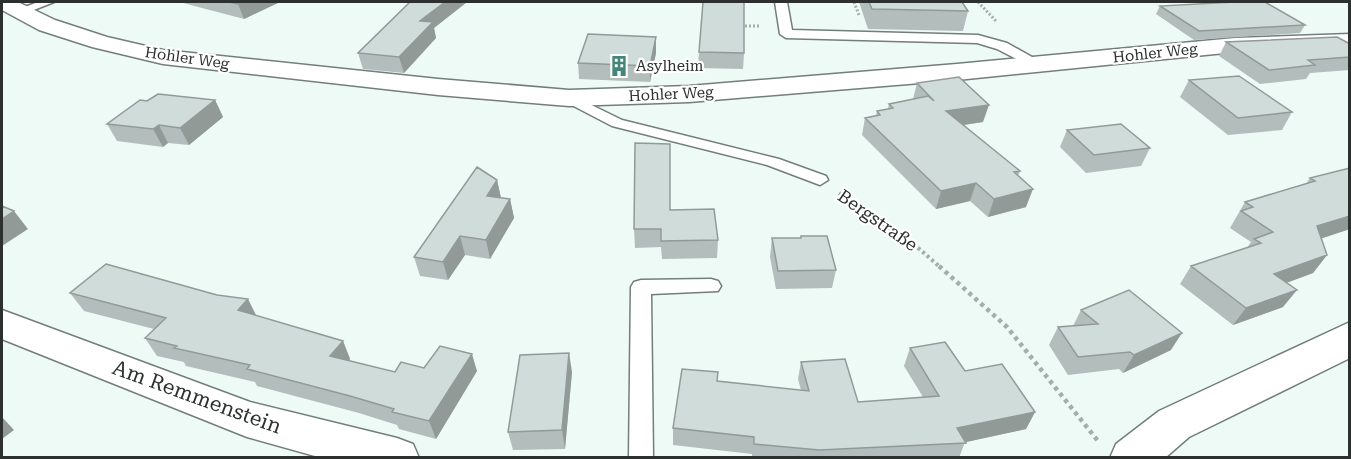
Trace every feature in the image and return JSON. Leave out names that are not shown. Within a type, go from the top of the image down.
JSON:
[{"type":"street","name":"Hohler Weg","points":[[10,5],[47,25],[100,42],[163,57],[438,87],[569,98],[689,94],[1041,66],[1234,45],[1350,41]]},
{"type":"street","name":"Am Remmenstein","points":[[2,324],[248,419],[397,458]]},
{"type":"street","points":[[1118,453],[1340,345],[1350,338]]},
{"type":"lane","points":[[10,5],[48,2]]},
{"type":"lane","points":[[781,2],[786,34],[978,39],[1002,46],[1041,66]]},
{"type":"lane","name":"Bergstraße","points":[[569,98],[617,123],[773,162],[820,180]]},
{"type":"lane","points":[[641,458],[641,287],[711,286]]},
{"type":"path","points":[[854,2],[859,14]]},
{"type":"path","points":[[978,2],[982,7]]},
{"type":"path","name":"Bergstraße","points":[[820,180],[916,246],[1006,327],[1118,453]]},
{"type":"building","points":[[410,2],[445,2],[420,21],[433,22],[399,57],[358,53]]},
{"type":"building","points":[[703,2],[744,2],[744,53],[699,52]]},
{"type":"building","points":[[869,2],[962,2],[968,11],[872,9]]},
{"type":"building","points":[[1265,2],[1305,25],[1199,31],[1160,6]]},
{"type":"building","points":[[588,34],[656,37],[650,66],[578,63]]},
{"type":"building","points":[[1337,37],[1350,44],[1350,57],[1308,60],[1315,65],[1269,70],[1226,42]]},
{"type":"building","points":[[1239,76],[1292,112],[1238,118],[1189,80]]},
{"type":"building","points":[[959,77],[989,105],[946,111],[1020,171],[1014,172],[1033,189],[994,199],[976,183],[941,191],[865,118],[880,115],[877,111],[893,108],[889,104],[928,96],[934,101],[917,83]]},
{"type":"building","points":[[158,94],[215,100],[180,128],[159,125],[153,129],[107,124],[140,100],[147,101]]},
{"type":"building","points":[[1121,124],[1150,148],[1094,155],[1067,130]]},
{"type":"building","points":[[635,143],[670,144],[670,210],[714,209],[718,240],[661,241],[661,229],[634,229]]},
{"type":"building","points":[[477,167],[497,180],[487,196],[510,199],[486,240],[460,236],[443,262],[414,257]]},
{"type":"building","points":[[1350,168],[1350,216],[1317,226],[1327,255],[1274,274],[1297,290],[1246,308],[1191,266],[1261,243],[1254,239],[1273,232],[1241,211],[1253,207],[1245,202],[1315,181],[1310,178]]},
{"type":"building","points":[[2,206],[14,211],[2,219]]},
{"type":"building","points":[[801,236],[827,236],[836,270],[778,271],[772,238],[801,238]]},
{"type":"building","points":[[106,264],[217,295],[248,299],[238,310],[343,341],[330,356],[395,372],[401,362],[424,368],[440,346],[472,354],[429,421],[392,412],[394,409],[247,369],[250,365],[174,348],[177,346],[145,338],[166,318],[70,293]]},
{"type":"building","points":[[1129,290],[1182,333],[1134,355],[1130,352],[1078,357],[1058,327],[1098,324],[1081,310]]},
{"type":"building","points":[[945,342],[965,371],[1002,364],[1035,412],[957,428],[966,443],[819,450],[754,444],[754,437],[673,428],[682,369],[718,372],[717,381],[809,391],[801,362],[845,359],[858,402],[939,396],[910,348]]},
{"type":"building","points":[[569,353],[562,430],[508,432],[520,355]]},
{"type":"place","name":"Asylheim","points":[[619,66]]}]
